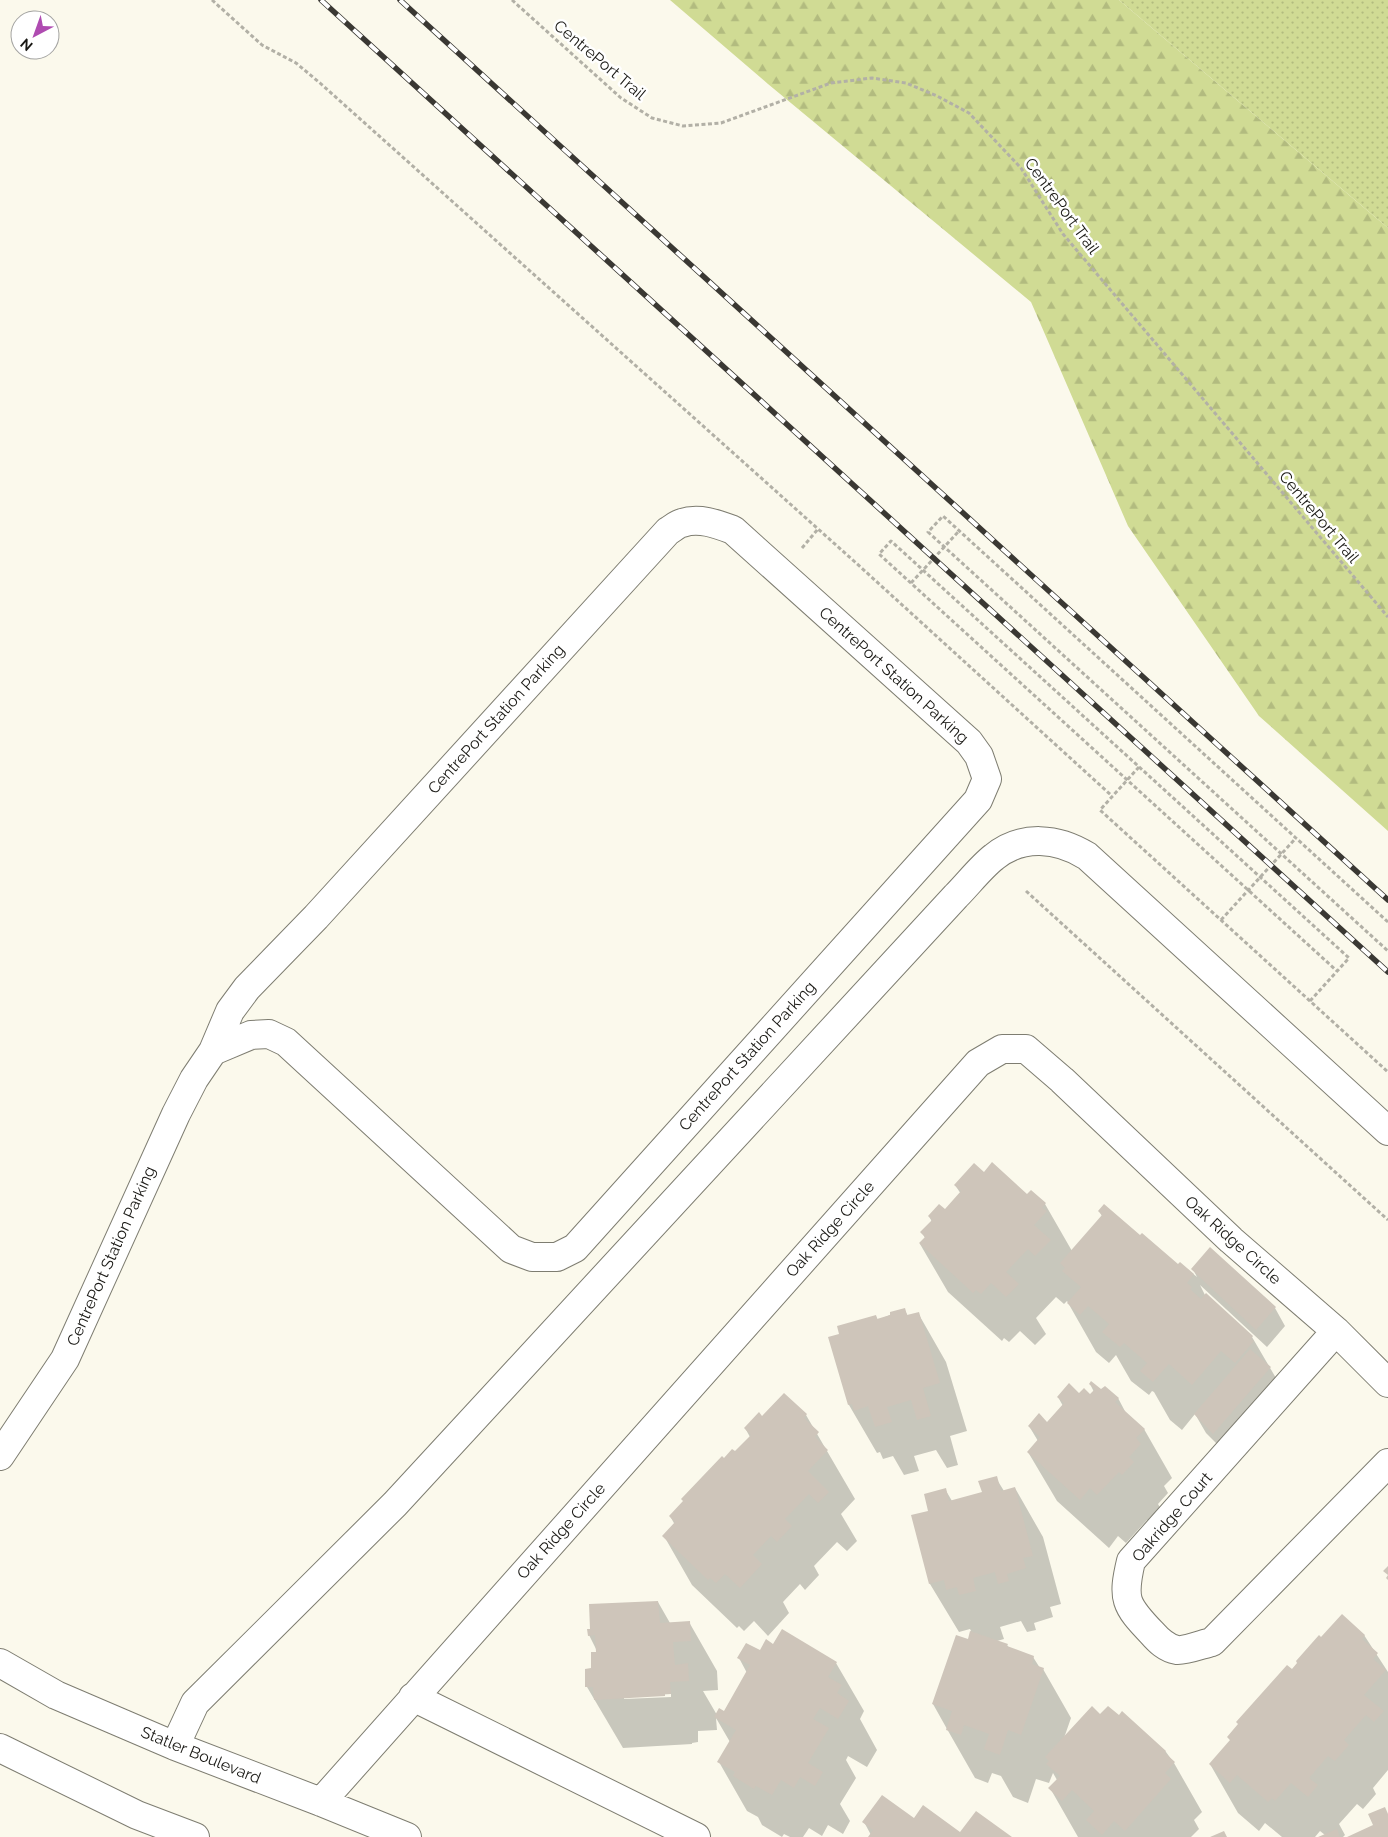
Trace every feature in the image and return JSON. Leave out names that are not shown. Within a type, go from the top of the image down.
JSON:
[{"type":"street","name":"CentrePort Station Parking","points":[[0,1456],[65,1359],[176,1114],[194,1079],[213,1050],[230,1011],[247,988],[322,911],[668,531],[682,523],[701,521],[715,523],[733,530],[969,742],[979,756],[987,779],[978,800],[575,1248],[557,1258],[532,1257],[511,1249],[286,1042],[269,1034],[250,1035],[213,1050]]},
{"type":"street","points":[[175,1746],[195,1703],[395,1504],[956,896],[994,857],[1009,848],[1027,842],[1043,840],[1073,848],[1087,856],[1388,1131]]},
{"type":"street","name":"Oak Ridge Circle","points":[[321,1802],[978,1063],[1002,1049],[1026,1049],[1062,1080],[1231,1240],[1336,1331],[1388,1383]]},
{"type":"street","name":"Oakridge Court","points":[[1336,1331],[1131,1561],[1125,1584],[1129,1607],[1135,1616],[1162,1644],[1178,1650],[1212,1642],[1388,1463]]},
{"type":"street","name":"Statler Boulevard","points":[[0,1663],[56,1695],[175,1746],[407,1837]]},
{"type":"street","points":[[413,1697],[696,1837]]},
{"type":"street","points":[[0,1748],[137,1815],[195,1837]]},
{"type":"path","points":[[212,0],[262,45],[296,63],[320,83],[818,529],[1112,796]]},
{"type":"path","name":"CentrePort Trail","points":[[512,0],[621,98],[652,118],[683,126],[720,123],[831,84],[872,78],[906,83],[937,96],[969,113],[1021,168],[1063,234],[1388,617]]},
{"type":"path","points":[[1388,922],[943,516],[928,532],[1388,951]]},
{"type":"path","points":[[911,583],[959,531]]},
{"type":"path","points":[[1310,1001],[1349,958],[891,541],[879,554],[1337,971]]},
{"type":"path","points":[[1139,767],[1100,810],[1388,1072]]},
{"type":"path","points":[[1221,920],[1296,838]]},
{"type":"path","points":[[1026,891],[1388,1220]]},
{"type":"green space","points":[[670,0],[1119,0],[1388,228],[1388,831],[1259,716],[1128,526],[1031,302],[768,84]]},
{"type":"green space","points":[[1119,0],[1388,0],[1388,228]]},
{"type":"building","points":[[992,1162],[1027,1194],[1031,1190],[1046,1203],[1042,1208],[1047,1211],[1034,1225],[1051,1240],[1035,1256],[1028,1249],[1006,1272],[1019,1284],[1006,1297],[991,1283],[981,1294],[976,1290],[973,1293],[919,1243],[925,1237],[920,1232],[932,1220],[928,1216],[939,1204],[945,1209],[961,1191],[954,1185],[974,1163],[984,1172]]},
{"type":"building","points":[[1104,1204],[1140,1235],[1142,1233],[1178,1264],[1180,1262],[1194,1274],[1187,1283],[1192,1287],[1190,1289],[1201,1299],[1206,1293],[1253,1336],[1251,1339],[1254,1341],[1235,1363],[1221,1351],[1192,1385],[1169,1364],[1153,1382],[1140,1371],[1147,1363],[1124,1343],[1120,1347],[1102,1332],[1109,1324],[1088,1306],[1080,1315],[1067,1303],[1081,1287],[1062,1271],[1065,1268],[1060,1263],[1102,1215],[1098,1211]]},
{"type":"building","points":[[1210,1247],[1276,1307],[1256,1330],[1191,1269]]},
{"type":"building","points":[[905,1308],[907,1315],[919,1312],[940,1383],[923,1388],[931,1416],[917,1420],[911,1400],[887,1407],[892,1422],[875,1427],[868,1406],[854,1411],[852,1404],[848,1405],[828,1337],[839,1334],[837,1326],[876,1315],[877,1319],[890,1315],[890,1312]]},
{"type":"building","points":[[1250,1349],[1271,1367],[1213,1434],[1194,1414]]},
{"type":"building","points":[[1091,1381],[1101,1389],[1105,1386],[1119,1398],[1115,1402],[1145,1429],[1136,1438],[1141,1444],[1129,1457],[1134,1462],[1122,1475],[1119,1472],[1097,1495],[1090,1488],[1080,1500],[1027,1452],[1040,1437],[1028,1426],[1039,1413],[1047,1422],[1064,1403],[1057,1397],[1069,1383],[1079,1393],[1084,1388],[1090,1394],[1095,1389],[1089,1384]]},
{"type":"building","points":[[784,1393],[807,1414],[804,1418],[819,1432],[815,1437],[828,1450],[808,1471],[829,1492],[818,1503],[809,1494],[785,1519],[792,1526],[777,1542],[771,1536],[753,1555],[762,1564],[740,1588],[725,1574],[716,1583],[710,1578],[708,1580],[662,1536],[675,1522],[669,1516],[683,1501],[681,1499],[722,1456],[724,1458],[732,1449],[735,1451],[751,1435],[744,1428],[759,1412],[762,1416]]},
{"type":"building","points":[[997,1476],[1001,1491],[1015,1487],[1033,1556],[1023,1558],[1026,1568],[1007,1574],[1009,1581],[998,1584],[995,1572],[973,1578],[976,1591],[959,1595],[957,1587],[946,1590],[944,1580],[929,1584],[911,1515],[928,1511],[924,1494],[946,1488],[949,1501],[982,1492],[978,1481]]},
{"type":"building","points":[[1388,1566],[1388,1575],[1383,1571]]},
{"type":"building","points":[[658,1601],[660,1623],[690,1621],[691,1641],[673,1642],[675,1665],[688,1663],[689,1681],[670,1682],[671,1694],[665,1694],[665,1696],[594,1700],[593,1687],[585,1687],[585,1669],[591,1668],[591,1652],[596,1652],[595,1635],[588,1636],[587,1629],[590,1629],[589,1604]]},
{"type":"building","points":[[1342,1614],[1365,1635],[1362,1639],[1378,1653],[1373,1659],[1386,1670],[1364,1695],[1384,1711],[1374,1722],[1366,1715],[1344,1740],[1349,1745],[1335,1761],[1328,1756],[1309,1778],[1318,1785],[1308,1797],[1291,1783],[1275,1801],[1272,1798],[1268,1802],[1237,1775],[1230,1783],[1209,1764],[1230,1740],[1227,1737],[1238,1724],[1236,1722],[1287,1665],[1292,1669],[1297,1663],[1296,1661],[1319,1635],[1321,1637]]},
{"type":"building","points":[[782,1629],[837,1662],[828,1677],[842,1685],[837,1693],[849,1701],[838,1719],[820,1708],[813,1719],[829,1728],[808,1763],[823,1772],[815,1786],[800,1777],[794,1788],[781,1780],[772,1795],[756,1786],[754,1789],[733,1776],[735,1772],[717,1762],[736,1730],[714,1717],[719,1708],[724,1711],[750,1665],[737,1658],[746,1643],[760,1650],[766,1639],[773,1644]]},
{"type":"building","points":[[970,1631],[1008,1644],[1007,1646],[1034,1656],[1032,1664],[1044,1668],[1021,1735],[1008,1730],[1000,1755],[984,1749],[989,1734],[964,1725],[961,1735],[946,1730],[952,1711],[932,1704],[956,1635],[968,1639]]},
{"type":"building","points":[[1092,1706],[1100,1714],[1108,1706],[1119,1715],[1122,1711],[1166,1751],[1165,1753],[1175,1762],[1165,1773],[1171,1779],[1125,1831],[1114,1821],[1102,1835],[1086,1820],[1094,1811],[1072,1790],[1062,1801],[1048,1788],[1060,1776],[1046,1764],[1049,1761],[1045,1757]]},
{"type":"building","points":[[882,1795],[914,1818],[923,1805],[960,1832],[976,1811],[1012,1837],[868,1837],[873,1830],[862,1822]]},
{"type":"building","points":[[1385,1807],[1388,1814],[1388,1837],[1347,1837],[1373,1825],[1368,1814]]},
{"type":"building","points":[[1337,1829],[1340,1837],[1318,1837]]},
{"type":"building","points":[[1224,1831],[1227,1837],[1210,1837]]},
{"type":"railway","points":[[321,0],[1388,972]]},
{"type":"railway","points":[[400,0],[1388,900]]}]
